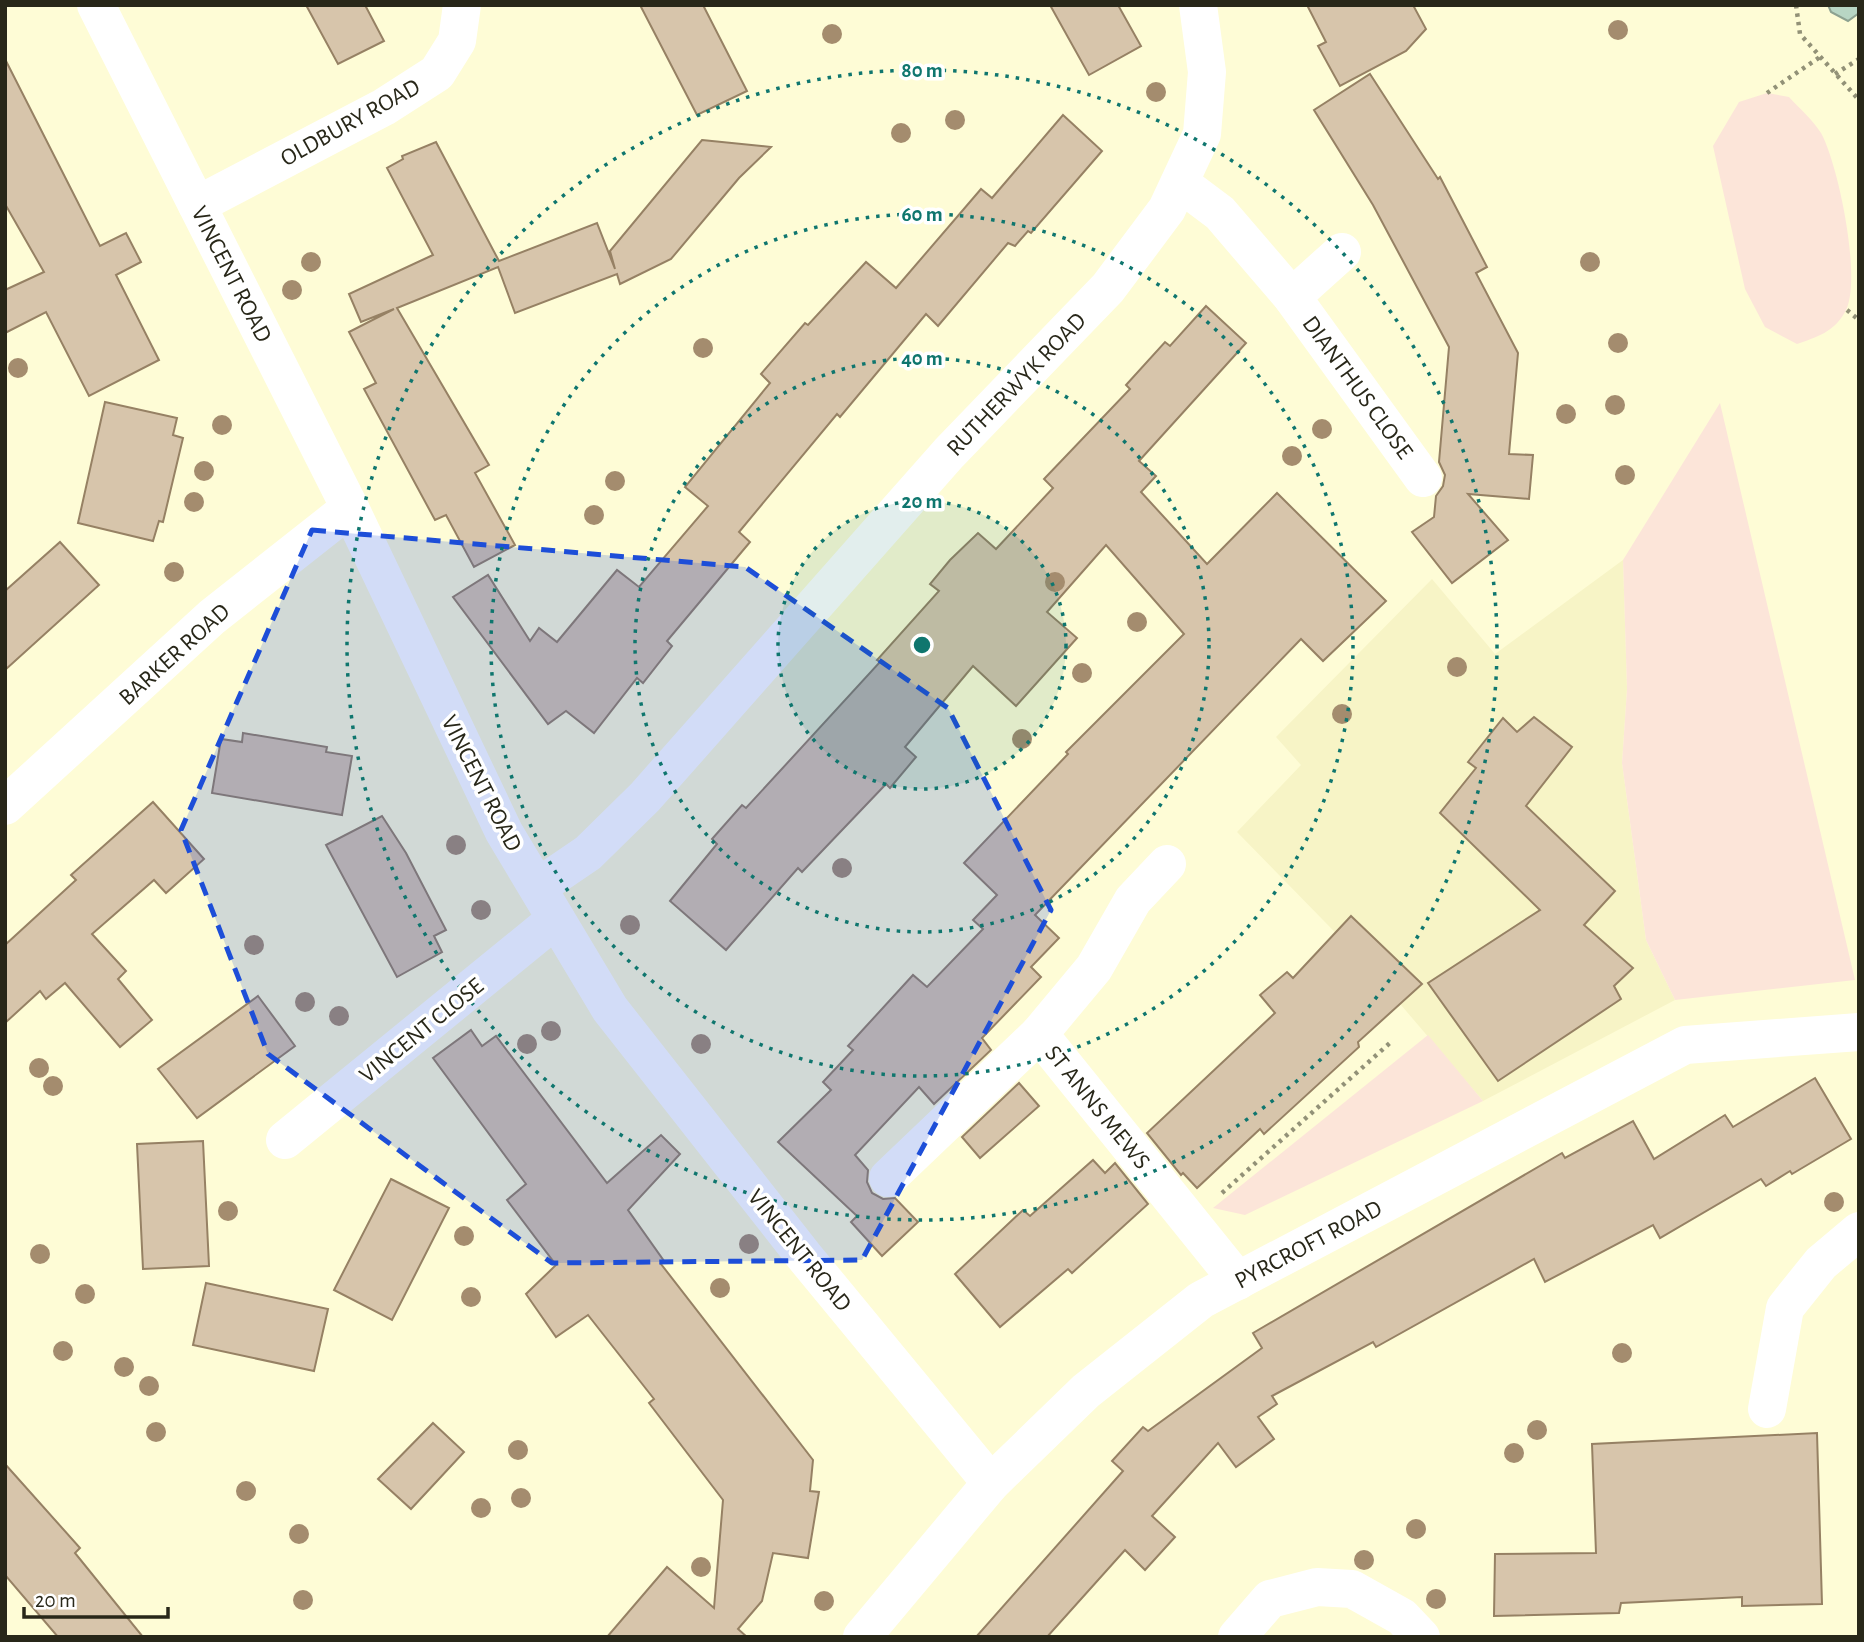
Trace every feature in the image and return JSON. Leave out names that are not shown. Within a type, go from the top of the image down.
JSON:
[{"type":"street","name":"VINCENT ROAD","points":[[96,5],[350,508],[504,832],[610,1009],[804,1256],[990,1483]]},
{"type":"street","name":"OLDBURY ROAD","points":[[197,205],[384,107],[437,73],[457,41],[462,5]]},
{"type":"street","name":"RUTHERWYK ROAD","points":[[547,903],[588,853],[645,797],[949,453],[1108,288],[1167,209],[1202,134],[1207,72],[1198,5]]},
{"type":"street","name":"DIANTHUS CLOSE","points":[[1180,183],[1220,213],[1292,297],[1423,478]]},
{"type":"street","name":"DIANTHUS CLOSE","points":[[1292,297],[1342,252]]},
{"type":"street","name":"BARKER ROAD","points":[[10,792],[212,617],[350,508]]},
{"type":"street","name":"ST ANNS MEWS","points":[[1167,864],[1133,900],[1094,968],[1039,1034],[1238,1281]]},
{"type":"street","name":"VINCENT CLOSE","points":[[285,1140],[547,903]]},
{"type":"street","name":"PYRCROFT ROAD","points":[[862,1637],[990,1483],[1086,1391],[1201,1300],[1685,1045],[1859,1032]]},
{"type":"street","points":[[888,1178],[1039,1034]]},
{"type":"street","points":[[1767,1409],[1785,1308],[1821,1263],[1859,1231]]},
{"type":"street","points":[[1237,1637],[1270,1599],[1317,1587],[1352,1589],[1411,1627]]},
{"type":"path","points":[[1796,5],[1800,34],[1859,100]]},
{"type":"path","points":[[1767,93],[1820,57]]},
{"type":"path","points":[[1835,74],[1859,58]]},
{"type":"path","points":[[1847,310],[1859,320]]},
{"type":"path","points":[[1190,1221],[1391,1042]]},
{"type":"highlighted area","points":[[312,530],[745,567],[948,708],[1051,910],[862,1260],[552,1263],[268,1054],[181,830]]},
{"type":"shaded area","points":[[1828,5],[1859,5],[1859,13],[1848,21],[1831,12]]},
{"type":"shaded area","points":[[1767,93],[1789,97],[1821,133],[1841,195],[1850,250],[1850,297],[1845,312],[1830,329],[1797,344],[1765,327],[1745,289],[1713,146],[1739,102]]},
{"type":"shaded area","points":[[1720,403],[1855,980],[1675,1000],[1646,940],[1622,763],[1627,689],[1623,560]]},
{"type":"shaded area","points":[[1623,560],[1627,689],[1622,763],[1646,940],[1675,1000],[1483,1101],[1366,964],[1237,832],[1301,765],[1276,737],[1432,579],[1495,654]]},
{"type":"shaded area","points":[[1428,1035],[1483,1101],[1245,1215],[1213,1208]]},
{"type":"building","points":[[306,5],[365,5],[384,41],[338,64]]},
{"type":"building","points":[[640,5],[703,5],[747,91],[697,115]]},
{"type":"building","points":[[1050,5],[1118,5],[1141,46],[1089,75]]},
{"type":"building","points":[[1307,5],[1413,5],[1426,29],[1406,51],[1340,86],[1318,46],[1326,42]]},
{"type":"building","points":[[5,59],[100,246],[126,233],[141,262],[116,275],[159,360],[89,396],[46,312],[5,333],[5,290],[44,272],[5,204]]},
{"type":"building","points":[[1370,74],[1438,179],[1440,177],[1487,267],[1476,273],[1518,353],[1509,454],[1533,455],[1529,499],[1468,494],[1508,540],[1452,583],[1412,532],[1434,517],[1436,496],[1443,486],[1445,475],[1439,462],[1449,347],[1373,205],[1314,110]]},
{"type":"building","points":[[1063,115],[1102,151],[1031,233],[1028,231],[1015,246],[1008,243],[938,326],[926,314],[840,417],[837,414],[739,532],[750,542],[667,641],[672,646],[643,683],[637,678],[594,733],[566,711],[548,724],[453,597],[488,575],[530,641],[539,628],[557,642],[617,570],[639,587],[708,506],[685,487],[770,383],[761,374],[805,323],[808,325],[866,262],[896,288],[981,189],[992,198]]},
{"type":"building","points":[[702,140],[771,147],[739,178],[671,259],[620,284],[617,274],[515,313],[498,267],[397,308],[489,465],[475,473],[515,545],[474,567],[446,515],[435,520],[364,389],[376,383],[349,332],[394,309],[361,322],[349,294],[433,255],[387,168],[403,159],[402,156],[436,142],[499,261],[597,223],[615,269],[610,251]]},
{"type":"building","points":[[1206,306],[1246,343],[1139,461],[1156,476],[1141,492],[1207,564],[1277,493],[1386,601],[1323,661],[1301,639],[1035,915],[1059,938],[1031,967],[1041,977],[982,1038],[991,1050],[934,1104],[919,1087],[855,1155],[868,1170],[867,1182],[872,1193],[883,1199],[895,1198],[918,1222],[882,1256],[851,1222],[857,1216],[778,1142],[831,1090],[823,1082],[853,1050],[848,1046],[913,975],[927,987],[983,929],[973,920],[997,895],[964,863],[1068,754],[1066,752],[1184,634],[1106,545],[1047,612],[1077,638],[1016,706],[973,666],[905,747],[916,757],[890,788],[886,784],[802,872],[798,868],[726,950],[670,901],[717,844],[712,839],[742,805],[746,808],[880,662],[877,660],[939,591],[930,584],[950,560],[978,533],[996,549],[1053,488],[1044,479],[1130,389],[1126,385],[1165,342],[1170,346]]},
{"type":"building","points":[[105,402],[177,418],[173,435],[183,438],[163,522],[159,521],[153,541],[78,523]]},
{"type":"building","points":[[60,542],[99,585],[5,670],[5,591]]},
{"type":"building","points":[[1534,717],[1572,747],[1526,806],[1615,891],[1584,925],[1633,968],[1614,986],[1621,999],[1498,1081],[1428,983],[1540,910],[1440,813],[1476,768],[1468,762],[1503,718],[1517,732]]},
{"type":"building","points":[[243,733],[327,747],[326,752],[352,756],[342,815],[212,793],[221,739],[242,742]]},
{"type":"building","points":[[153,802],[204,859],[166,893],[154,880],[92,934],[126,971],[118,979],[152,1020],[120,1047],[65,983],[46,999],[40,991],[5,1023],[5,945],[76,880],[71,875]]},
{"type":"building","points":[[382,816],[406,853],[446,930],[434,936],[442,952],[397,977],[326,845]]},
{"type":"building","points":[[1351,916],[1422,984],[1358,1042],[1359,1047],[1264,1134],[1260,1129],[1197,1188],[1183,1173],[1181,1175],[1147,1133],[1275,1013],[1260,995],[1287,972],[1293,978]]},
{"type":"building","points":[[258,996],[295,1046],[197,1118],[158,1069]]},
{"type":"building","points":[[471,1030],[482,1046],[496,1036],[607,1183],[661,1135],[680,1154],[628,1210],[664,1261],[661,1264],[813,1460],[810,1491],[819,1492],[808,1558],[773,1553],[762,1601],[738,1629],[747,1637],[607,1637],[667,1567],[714,1608],[723,1500],[649,1403],[654,1399],[588,1315],[556,1337],[526,1294],[556,1265],[507,1200],[526,1184],[433,1058]]},
{"type":"building","points":[[1815,1078],[1851,1139],[1766,1186],[1761,1179],[1660,1238],[1653,1225],[1545,1282],[1534,1259],[1376,1347],[1373,1342],[1272,1396],[1277,1404],[1258,1417],[1274,1439],[1236,1467],[1218,1443],[1152,1516],[1175,1537],[1145,1570],[1125,1550],[1047,1637],[976,1637],[1123,1471],[1112,1461],[1143,1427],[1148,1431],[1262,1348],[1253,1333],[1562,1153],[1565,1158],[1633,1121],[1654,1159],[1725,1115],[1733,1127]]},
{"type":"building","points":[[1019,1083],[1039,1106],[980,1158],[962,1137]]},
{"type":"building","points":[[203,1141],[209,1266],[143,1269],[137,1144]]},
{"type":"building","points":[[1093,1160],[1105,1173],[1115,1163],[1148,1204],[1072,1273],[1068,1269],[1000,1327],[955,1274],[1023,1210],[1030,1216]]},
{"type":"building","points":[[391,1179],[449,1208],[392,1320],[334,1290]]},
{"type":"building","points":[[206,1283],[328,1309],[314,1371],[193,1345]]},
{"type":"building","points":[[433,1423],[464,1452],[411,1509],[378,1479]]},
{"type":"building","points":[[1817,1433],[1822,1604],[1742,1606],[1742,1597],[1621,1603],[1619,1613],[1494,1616],[1495,1554],[1596,1553],[1592,1444]]},
{"type":"building","points":[[5,1464],[80,1548],[75,1553],[143,1637],[58,1637],[5,1575]]}]
